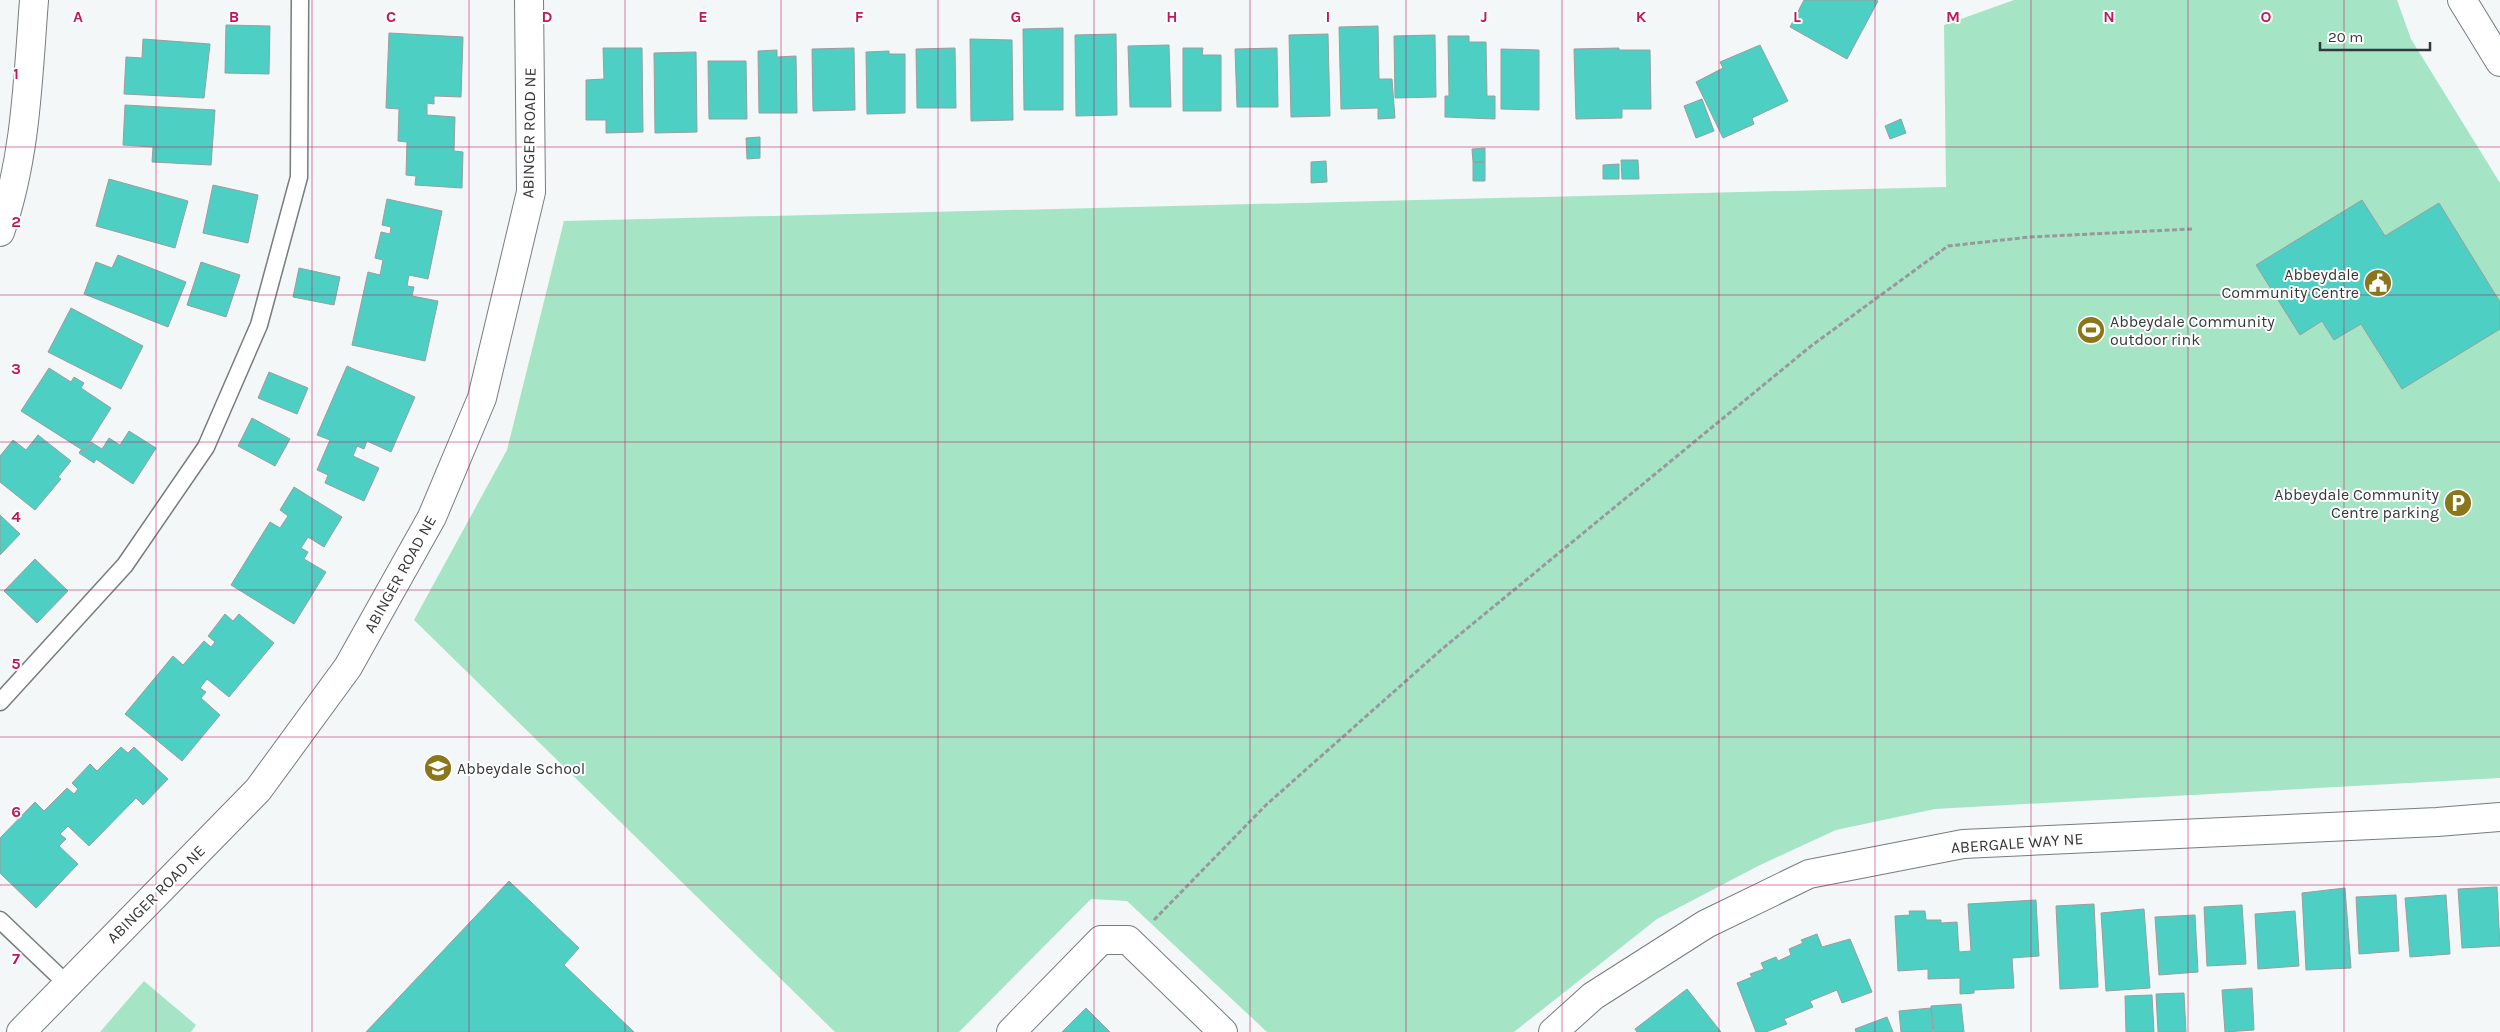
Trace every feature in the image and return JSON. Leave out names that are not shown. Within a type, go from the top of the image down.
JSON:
[{"type":"street","points":[[0,232],[9,208],[26,114],[34,0]]},
{"type":"street","name":"ABINGER ROAD NE","points":[[21,1032],[258,790],[348,667],[432,517],[482,398],[531,192],[529,0]]},
{"type":"street","points":[[2462,0],[2500,62]]},
{"type":"street","name":"ABERGALE WAY NE","points":[[1553,1032],[1594,996],[1706,924],[1809,874],[1963,844],[2437,822],[2500,817]]},
{"type":"street","points":[[1011,1032],[1100,940],[1128,940],[1223,1032]]},
{"type":"lane","points":[[0,702],[126,565],[206,448],[259,325],[299,177],[300,0]]},
{"type":"lane","points":[[0,920],[67,984]]},
{"type":"path","points":[[1128,940],[1161,914],[1266,805],[1442,649],[1804,351],[1948,246],[2030,237],[2192,229]]},
{"type":"green space","points":[[2014,0],[2397,0],[2411,39],[2500,183],[2500,778],[1935,809],[1836,830],[1758,866],[1657,919],[1514,1032],[1267,1032],[1127,901],[1091,899],[959,1032],[835,1032],[414,620],[507,450],[564,221],[1946,187],[1944,25]]},
{"type":"green space","points":[[144,981],[196,1025],[191,1032],[100,1032]]},
{"type":"building","points":[[1804,0],[1878,1],[1847,59],[1790,27]]},
{"type":"building","points":[[226,25],[270,26],[269,74],[225,73]]},
{"type":"building","points":[[1378,26],[1379,79],[1392,79],[1395,118],[1378,119],[1378,108],[1341,109],[1339,27]]},
{"type":"building","points":[[1063,28],[1063,110],[1024,110],[1023,29]]},
{"type":"building","points":[[389,33],[463,37],[461,97],[434,96],[434,104],[427,103],[427,115],[455,117],[454,151],[463,152],[462,188],[415,185],[416,176],[406,175],[407,142],[398,141],[399,109],[386,108]]},
{"type":"building","points":[[1116,34],[1117,115],[1076,116],[1075,35]]},
{"type":"building","points":[[1328,34],[1330,116],[1291,117],[1289,35]]},
{"type":"building","points":[[1435,35],[1436,97],[1395,98],[1394,36]]},
{"type":"building","points":[[1448,36],[1469,36],[1469,42],[1486,42],[1487,96],[1495,96],[1495,119],[1445,117],[1445,96],[1449,96]]},
{"type":"building","points":[[143,39],[210,44],[204,98],[124,94],[126,57],[142,58]]},
{"type":"building","points":[[970,39],[1012,40],[1013,120],[971,121]]},
{"type":"building","points":[[1169,45],[1171,107],[1130,107],[1128,46]]},
{"type":"building","points":[[1760,45],[1788,101],[1752,118],[1754,124],[1723,138],[1696,82],[1723,68],[1720,62]]},
{"type":"building","points":[[603,48],[642,48],[643,132],[606,133],[606,120],[586,120],[586,80],[604,79]]},
{"type":"building","points":[[854,48],[855,110],[813,111],[812,49]]},
{"type":"building","points":[[955,48],[956,108],[917,108],[916,49]]},
{"type":"building","points":[[1183,48],[1203,48],[1202,55],[1221,55],[1221,111],[1183,111]]},
{"type":"building","points":[[1277,48],[1278,107],[1237,107],[1235,49]]},
{"type":"building","points":[[1619,48],[1619,50],[1650,50],[1651,109],[1622,109],[1622,118],[1576,119],[1574,49]]},
{"type":"building","points":[[1501,49],[1539,50],[1539,110],[1501,109]]},
{"type":"building","points":[[777,50],[777,57],[796,56],[797,113],[759,113],[758,51]]},
{"type":"building","points":[[889,51],[889,54],[905,54],[905,113],[867,114],[866,52]]},
{"type":"building","points":[[696,52],[697,132],[655,133],[654,53]]},
{"type":"building","points":[[708,61],[746,61],[747,119],[709,119]]},
{"type":"building","points":[[1702,99],[1714,131],[1696,138],[1684,106]]},
{"type":"building","points":[[125,105],[215,110],[211,165],[152,162],[153,147],[123,145]]},
{"type":"building","points":[[1901,119],[1906,133],[1890,139],[1885,126]]},
{"type":"building","points":[[760,137],[760,158],[747,159],[746,138]]},
{"type":"building","points":[[1485,148],[1485,162],[1473,162],[1472,149]]},
{"type":"building","points":[[1621,160],[1638,160],[1639,179],[1622,179]]},
{"type":"building","points":[[1326,161],[1327,182],[1311,183],[1311,162]]},
{"type":"building","points":[[1473,162],[1485,162],[1485,181],[1473,181]]},
{"type":"building","points":[[1619,164],[1619,179],[1603,179],[1603,165]]},
{"type":"building","points":[[109,179],[188,201],[175,248],[96,226]]},
{"type":"building","points":[[213,185],[258,195],[248,243],[203,233]]},
{"type":"building","points":[[387,199],[442,211],[428,279],[409,275],[407,286],[414,287],[412,296],[438,301],[425,361],[352,345],[368,272],[380,275],[383,260],[375,258],[381,232],[390,234],[391,227],[382,225]]},
{"type":"building","name":"Abbeydale Community Centre","points":[[2362,200],[2385,236],[2439,203],[2500,302],[2500,329],[2402,389],[2361,324],[2334,340],[2322,321],[2300,335],[2256,265]]},
{"type":"building","points":[[118,255],[186,282],[168,327],[84,294],[96,262],[112,268]]},
{"type":"building","points":[[201,262],[240,275],[226,317],[187,305]]},
{"type":"building","points":[[299,268],[340,277],[334,305],[293,297]]},
{"type":"building","points":[[71,308],[143,346],[121,389],[48,352]]},
{"type":"building","points":[[347,366],[415,397],[391,452],[367,441],[364,449],[357,446],[353,456],[379,468],[364,501],[325,483],[328,475],[317,470],[330,440],[317,435]]},
{"type":"building","points":[[49,368],[71,382],[74,377],[84,383],[81,388],[111,408],[84,451],[21,411]]},
{"type":"building","points":[[269,372],[308,388],[297,414],[258,398]]},
{"type":"building","points":[[252,418],[290,439],[275,466],[238,446]]},
{"type":"building","points":[[129,431],[156,448],[133,484],[96,459],[94,463],[79,453],[81,450],[84,452],[91,442],[102,449],[109,438],[120,445]]},
{"type":"building","points":[[38,435],[71,461],[58,477],[61,479],[35,510],[0,482],[0,456],[13,440],[26,450]]},
{"type":"building","points":[[294,487],[342,517],[324,547],[308,537],[301,548],[308,552],[304,559],[326,572],[294,624],[231,585],[270,522],[280,528],[288,516],[280,510]]},
{"type":"building","points":[[0,515],[20,534],[0,555]]},
{"type":"building","points":[[35,559],[68,591],[37,623],[4,591]]},
{"type":"building","points":[[225,614],[233,621],[239,614],[274,643],[229,697],[207,679],[200,688],[206,692],[201,698],[220,715],[182,761],[125,714],[173,656],[183,665],[204,641],[211,647],[215,642],[208,636]]},
{"type":"building","points":[[121,747],[128,753],[134,747],[168,779],[143,805],[136,798],[89,846],[68,826],[60,834],[66,839],[59,846],[78,864],[36,908],[0,873],[0,838],[35,802],[44,811],[67,788],[74,794],[78,789],[72,783],[90,764],[97,771]]},
{"type":"building","points":[[509,881],[579,948],[564,965],[634,1032],[366,1032]]},
{"type":"building","points":[[2497,887],[2500,946],[2462,948],[2458,889]]},
{"type":"building","points":[[2345,888],[2351,968],[2306,970],[2302,893]]},
{"type":"building","points":[[2396,895],[2399,951],[2359,954],[2356,897]]},
{"type":"building","points":[[2446,895],[2450,954],[2410,957],[2405,898]]},
{"type":"building","points":[[2036,900],[2039,956],[2012,958],[2014,988],[1974,990],[1974,993],[1960,994],[1960,978],[1928,979],[1928,969],[1898,971],[1895,916],[1910,915],[1909,911],[1925,911],[1926,920],[1941,920],[1941,923],[1957,922],[1959,952],[1971,951],[1968,904]]},
{"type":"building","points":[[2094,904],[2098,987],[2060,989],[2056,906]]},
{"type":"building","points":[[2242,905],[2246,964],[2207,966],[2204,907]]},
{"type":"building","points":[[2144,909],[2150,988],[2106,991],[2101,913]]},
{"type":"building","points":[[2295,911],[2299,966],[2258,969],[2255,914]]},
{"type":"building","points":[[2195,915],[2198,972],[2159,975],[2155,917]]},
{"type":"building","points":[[1817,934],[1822,947],[1850,939],[1872,992],[1842,1003],[1837,990],[1810,1001],[1813,1007],[1784,1019],[1787,1024],[1766,1032],[1756,1032],[1737,983],[1752,977],[1750,974],[1764,969],[1761,963],[1776,957],[1778,961],[1791,955],[1789,949],[1803,943],[1801,940]]},
{"type":"building","points":[[2252,988],[2254,1030],[2225,1032],[2222,990]]},
{"type":"building","points":[[1687,989],[1721,1032],[1637,1032],[1635,1029]]},
{"type":"building","points":[[2184,993],[2186,1032],[2158,1032],[2156,994]]},
{"type":"building","points":[[2152,995],[2154,1032],[2126,1032],[2125,996]]},
{"type":"building","points":[[1961,1004],[1964,1032],[1934,1032],[1931,1006]]},
{"type":"building","points":[[1086,1008],[1110,1032],[1062,1032]]},
{"type":"building","points":[[1931,1008],[1933,1032],[1901,1032],[1899,1011]]},
{"type":"building","points":[[1887,1017],[1893,1032],[1856,1032],[1855,1029]]},
{"type":"place","name":"Abbeydale Community Centre","points":[[2378,283]]},
{"type":"place","name":"Abbeydale Community outdoor rink","points":[[2091,330]]},
{"type":"place","name":"Abbeydale Community Centre parking","points":[[2458,503]]},
{"type":"place","name":"Abbeydale School","points":[[438,768]]}]
